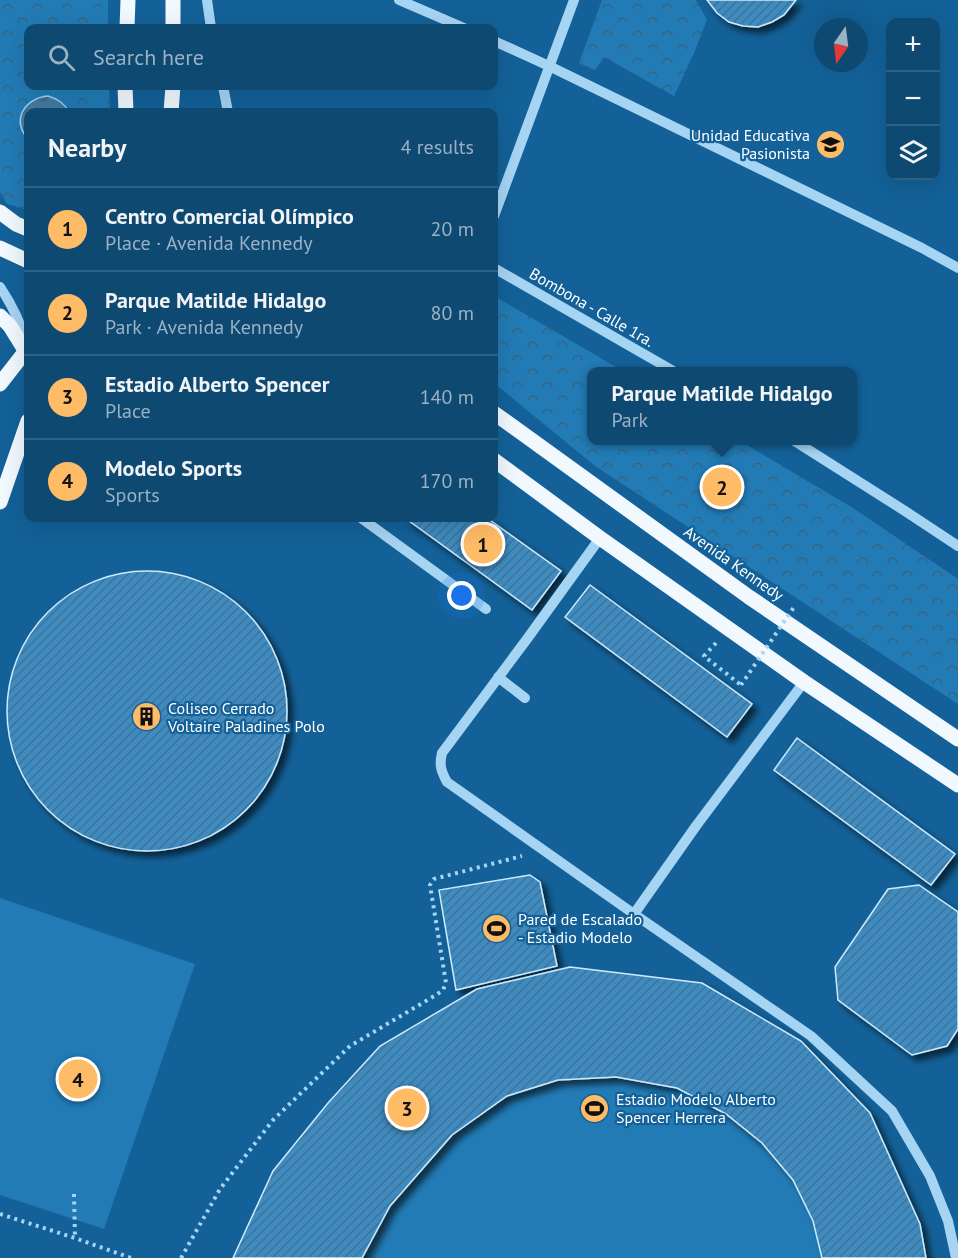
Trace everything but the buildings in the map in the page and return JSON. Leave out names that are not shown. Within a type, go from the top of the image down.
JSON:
[{"type":"main road","points":[[127,24],[128,0]]},
{"type":"main road","points":[[173,0],[173,24]]},
{"type":"main road","points":[[125,90],[126,108]]},
{"type":"main road","points":[[171,108],[172,90]]},
{"type":"main road","points":[[0,212],[24,228]]},
{"type":"main road","points":[[0,248],[24,259]]},
{"type":"main road","points":[[0,316],[24,345]]},
{"type":"main road","points":[[0,384],[24,356]]},
{"type":"main road","name":"Avenida Kennedy","points":[[498,416],[749,597],[958,739]]},
{"type":"main road","points":[[0,502],[24,433]]},
{"type":"main road","points":[[498,463],[804,682],[958,785]]},
{"type":"street","points":[[207,0],[210,24]]},
{"type":"street","points":[[399,0],[455,24]]},
{"type":"street","points":[[498,205],[574,0]]},
{"type":"street","points":[[498,43],[922,248],[958,268]]},
{"type":"street","points":[[224,90],[227,108]]},
{"type":"street","name":"Bombona - Calle 1ra.","points":[[498,270],[666,367]]},
{"type":"street","points":[[0,287],[12,304],[24,334]]},
{"type":"street","points":[[799,445],[958,546]]},
{"type":"street","points":[[366,522],[486,609]]},
{"type":"street","points":[[600,538],[442,753],[440,768],[447,782],[811,1036],[892,1111],[930,1176],[948,1221],[956,1258]]},
{"type":"street","points":[[498,677],[525,698]]},
{"type":"street","points":[[634,914],[804,682]]},
{"type":"path","points":[[729,629],[704,656],[741,685],[794,607]]},
{"type":"path","points":[[181,1258],[220,1189],[273,1120],[350,1047],[443,990],[446,983],[430,885],[434,879],[543,850]]},
{"type":"path","points":[[74,1194],[75,1238]]},
{"type":"path","points":[[0,1214],[130,1258]]},
{"type":"green space","points":[[0,0],[108,0],[108,24],[24,24],[24,90],[109,90],[110,108],[24,108],[24,209],[7,204],[0,192]]},
{"type":"green space","points":[[602,0],[696,0],[707,20],[674,96],[604,57],[595,70],[579,63]]},
{"type":"green space","points":[[498,298],[616,367],[587,367],[587,445],[747,445],[853,508],[958,579],[958,704],[595,466],[498,386]]},
{"type":"green space","points":[[0,898],[195,964],[104,1229],[0,1195]]},
{"type":"green space","name":"Estadio Modelo Alberto Spencer Herrera","points":[[570,967],[702,983],[801,1041],[870,1113],[920,1224],[926,1258],[233,1258],[273,1171],[328,1103],[380,1046],[477,989]]},
{"type":"water","points":[[48,96],[55,98],[66,108],[26,108],[32,101]]},
{"type":"water","points":[[24,110],[24,133],[21,125]]},
{"type":"place","name":"Unidad Educativa Pasionista","points":[[831,144]]},
{"type":"place","name":"Parque Matilde Hidalgo","points":[[722,487]]},
{"type":"place","name":"Centro Comercial Olímpico","points":[[483,544]]},
{"type":"place","name":"Coliseo Cerrado Voltaire Paladines Polo","points":[[147,717]]},
{"type":"place","name":"Pared de Escalado - Estadio Modelo","points":[[497,928]]},
{"type":"place","name":"Modelo Sports","points":[[78,1079]]},
{"type":"place","name":"Estadio Alberto Spencer","points":[[407,1108]]},
{"type":"place","name":"Estadio Modelo Alberto Spencer Herrera","points":[[595,1108]]}]
